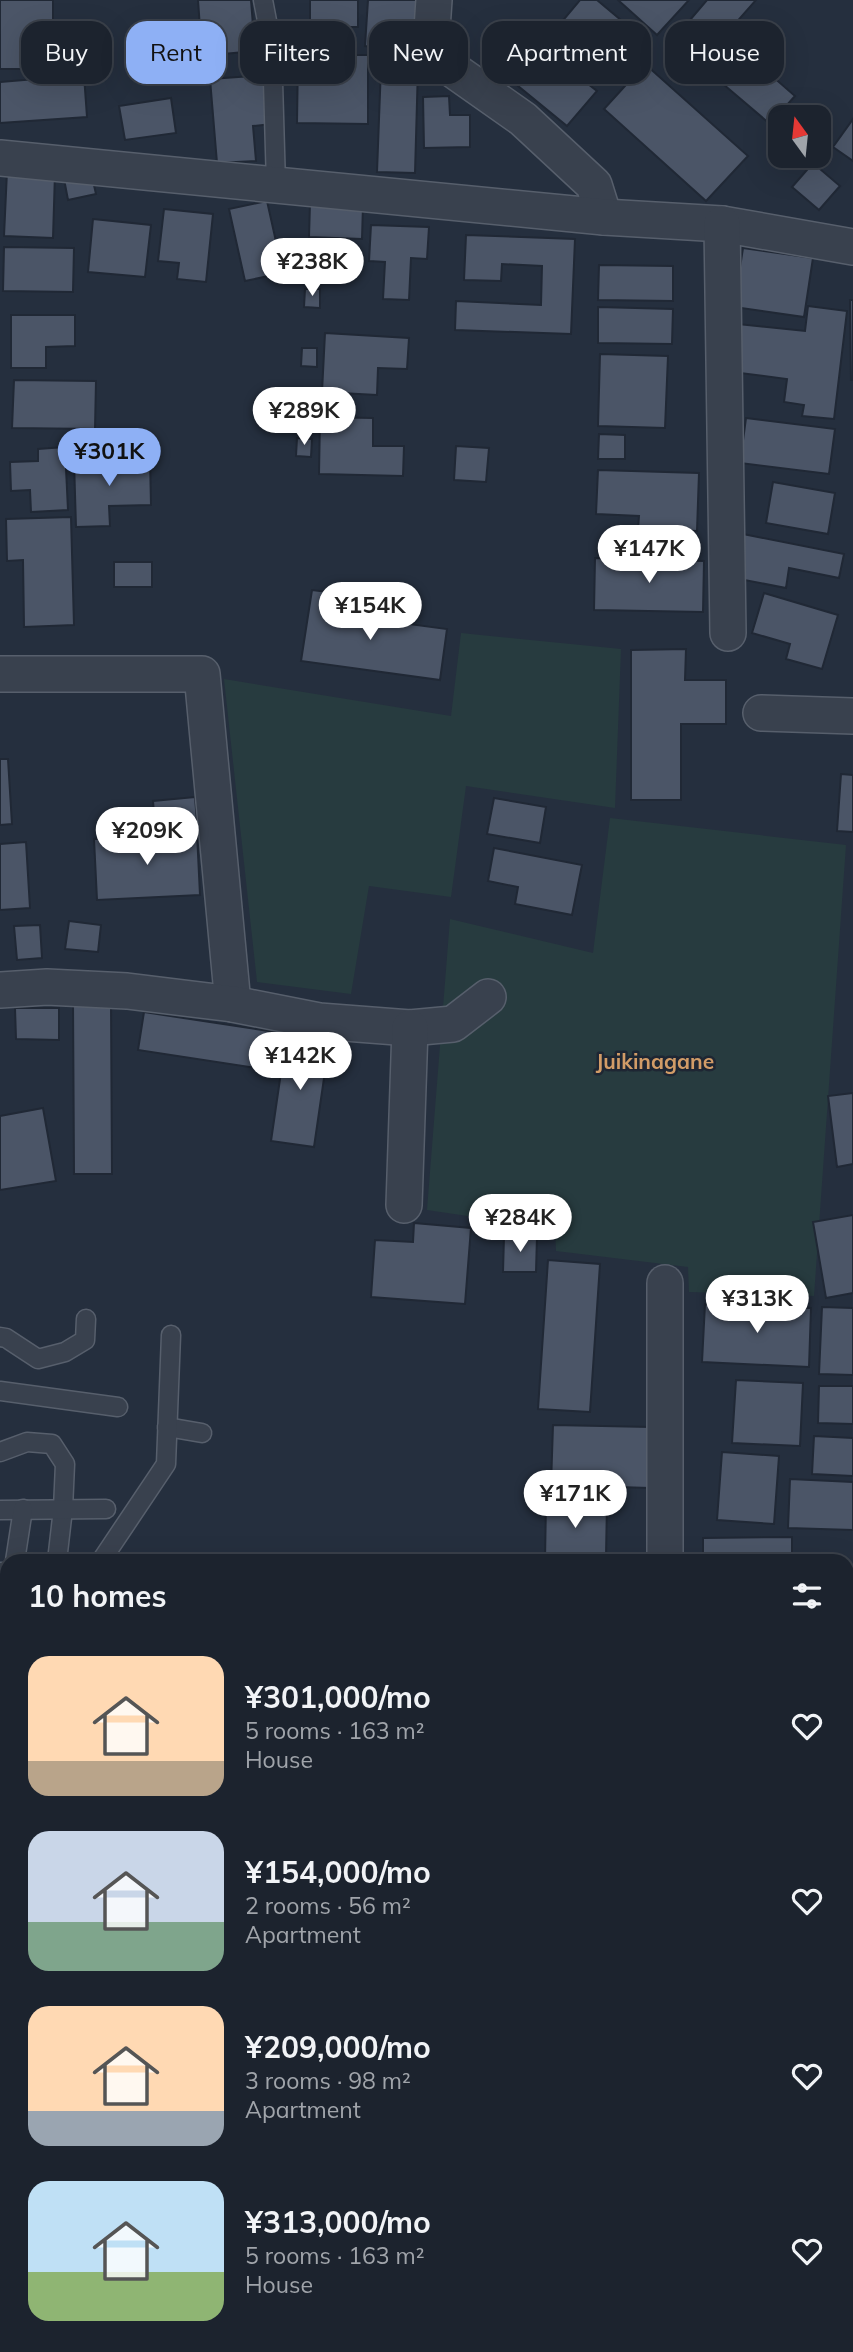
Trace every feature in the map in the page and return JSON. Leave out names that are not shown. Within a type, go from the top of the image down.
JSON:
[{"type":"street","points":[[434,0],[432,29],[452,69],[523,119],[594,185],[604,217]]},
{"type":"street","points":[[0,158],[604,217],[722,224],[853,247]]},
{"type":"street","points":[[722,224],[727,633]]},
{"type":"street","points":[[0,674],[202,674],[233,1004]]},
{"type":"street","points":[[761,713],[853,716]]},
{"type":"street","points":[[0,990],[47,987],[127,991],[233,1004],[319,1021],[410,1028],[453,1024],[488,996]]},
{"type":"street","points":[[404,1205],[410,1028]]},
{"type":"street","points":[[665,1283],[665,1554]]},
{"type":"lane","points":[[263,0],[272,47],[276,185]]},
{"type":"lane","points":[[0,1338],[6,1338],[38,1359],[65,1352],[85,1340],[86,1319]]},
{"type":"lane","points":[[106,1554],[166,1464],[171,1335]]},
{"type":"lane","points":[[0,1391],[118,1407]]},
{"type":"lane","points":[[167,1427],[202,1433]]},
{"type":"lane","points":[[0,1452],[27,1442],[52,1444],[65,1464],[58,1554]]},
{"type":"lane","points":[[0,1510],[106,1509]]},
{"type":"lane","points":[[16,1554],[23,1510]]},
{"type":"green space","points":[[461,633],[621,649],[615,808],[466,786],[451,897],[369,886],[351,994],[257,982],[224,679],[451,716]]},
{"type":"green space","points":[[610,818],[846,845],[814,1296],[689,1292],[688,1267],[556,1251],[555,1229],[427,1210],[450,919],[593,953]]},
{"type":"building","points":[[0,0],[53,0],[53,21],[21,21],[21,69],[0,69]]},
{"type":"building","points":[[198,0],[251,0],[253,21],[240,21],[240,52],[226,54],[226,21],[200,21]]},
{"type":"building","points":[[310,0],[358,0],[358,27],[355,27],[355,21],[310,21]]},
{"type":"building","points":[[368,0],[425,0],[424,21],[369,21],[369,46],[365,46]]},
{"type":"building","points":[[580,0],[597,0],[622,21],[562,21]]},
{"type":"building","points":[[618,0],[689,0],[670,21],[665,21],[665,26],[657,35],[651,30],[651,21],[641,21]]},
{"type":"building","points":[[707,0],[756,0],[738,21],[689,21]]},
{"type":"building","points":[[355,55],[368,55],[368,124],[297,123],[298,84],[355,84]]},
{"type":"building","points":[[651,69],[748,156],[706,201],[604,109],[627,84],[651,84]]},
{"type":"building","points":[[240,77],[240,84],[269,84],[272,124],[253,126],[256,161],[217,163],[210,84],[226,84],[226,78]]},
{"type":"building","points":[[21,80],[21,84],[85,84],[87,117],[0,123],[0,82]]},
{"type":"building","points":[[380,84],[418,84],[415,173],[377,172]]},
{"type":"building","points":[[516,84],[588,84],[597,91],[567,126]]},
{"type":"building","points":[[723,84],[781,84],[795,96],[787,105],[768,105],[768,122]]},
{"type":"building","points":[[449,96],[450,115],[470,115],[470,147],[424,148],[423,97]]},
{"type":"building","points":[[171,98],[176,133],[125,140],[119,106]]},
{"type":"building","points":[[853,119],[853,161],[833,147]]},
{"type":"building","points":[[809,168],[819,168],[840,186],[819,210],[792,187]]},
{"type":"building","points":[[7,171],[55,173],[53,238],[4,236]]},
{"type":"building","points":[[91,172],[96,194],[68,200],[64,179]]},
{"type":"building","points":[[267,201],[283,273],[245,281],[229,209]]},
{"type":"building","points":[[310,203],[363,205],[362,239],[309,237]]},
{"type":"building","points":[[164,209],[213,214],[206,282],[177,279],[179,263],[158,261]]},
{"type":"building","points":[[93,219],[151,225],[145,277],[88,272]]},
{"type":"building","points":[[371,225],[429,227],[427,259],[411,258],[409,300],[383,299],[385,262],[369,261]]},
{"type":"building","points":[[466,235],[575,239],[571,334],[455,330],[456,301],[541,305],[542,266],[502,264],[501,281],[464,280]]},
{"type":"building","points":[[4,247],[74,248],[73,292],[3,291]]},
{"type":"building","points":[[743,248],[813,258],[804,317],[734,307]]},
{"type":"building","points":[[599,265],[673,266],[673,301],[598,300]]},
{"type":"building","points":[[305,289],[320,289],[320,308],[304,307]]},
{"type":"building","points":[[850,300],[853,300],[853,380],[851,380]]},
{"type":"building","points":[[808,306],[847,311],[834,419],[802,416],[804,405],[784,402],[787,379],[732,372],[738,324],[805,331]]},
{"type":"building","points":[[598,307],[673,309],[672,344],[598,343]]},
{"type":"building","points":[[11,315],[75,315],[75,346],[46,347],[46,368],[11,368]]},
{"type":"building","points":[[325,333],[409,338],[407,369],[378,368],[377,395],[322,392]]},
{"type":"building","points":[[302,348],[317,348],[317,367],[301,366]]},
{"type":"building","points":[[600,354],[668,356],[665,428],[598,426]]},
{"type":"building","points":[[14,380],[96,381],[95,429],[12,428]]},
{"type":"building","points":[[320,417],[373,418],[373,446],[404,446],[403,476],[319,474]]},
{"type":"building","points":[[746,418],[835,429],[829,474],[740,463]]},
{"type":"building","points":[[599,434],[625,435],[625,459],[598,459]]},
{"type":"building","points":[[297,438],[312,439],[311,457],[296,456]]},
{"type":"building","points":[[456,446],[489,448],[486,482],[454,480]]},
{"type":"building","points":[[65,447],[68,510],[31,512],[30,490],[11,491],[10,462],[38,461],[38,449]]},
{"type":"building","points":[[150,458],[151,505],[109,506],[110,526],[76,527],[74,461]]},
{"type":"building","points":[[598,470],[699,473],[697,531],[638,529],[639,516],[596,514]]},
{"type":"building","points":[[773,482],[835,493],[828,534],[766,523]]},
{"type":"building","points":[[71,517],[74,625],[24,627],[23,560],[7,561],[6,519]]},
{"type":"building","points":[[743,534],[844,554],[839,578],[789,568],[786,588],[734,578]]},
{"type":"building","points":[[595,558],[704,561],[703,612],[594,610]]},
{"type":"building","points":[[114,562],[152,562],[152,587],[114,587]]},
{"type":"building","points":[[312,590],[344,594],[341,615],[447,629],[440,680],[301,661]]},
{"type":"building","points":[[764,593],[838,615],[822,669],[786,659],[790,644],[752,633]]},
{"type":"building","points":[[686,649],[685,680],[726,680],[726,724],[681,724],[681,800],[631,800],[631,650]]},
{"type":"building","points":[[0,759],[8,759],[12,824],[0,825]]},
{"type":"building","points":[[841,774],[853,775],[853,832],[837,831]]},
{"type":"building","points":[[195,797],[197,822],[155,826],[153,801]]},
{"type":"building","points":[[494,798],[546,807],[540,843],[487,834]]},
{"type":"building","points":[[197,833],[200,895],[97,900],[94,839]]},
{"type":"building","points":[[26,842],[30,908],[0,910],[0,844]]},
{"type":"building","points":[[494,848],[582,865],[572,915],[515,904],[518,887],[488,881]]},
{"type":"building","points":[[69,921],[101,925],[98,952],[65,949]]},
{"type":"building","points":[[40,925],[42,958],[17,960],[14,926]]},
{"type":"building","points":[[73,1001],[111,1001],[112,1174],[74,1174]]},
{"type":"building","points":[[15,1008],[59,1008],[59,1040],[16,1039]]},
{"type":"building","points":[[144,1012],[275,1032],[269,1070],[138,1050]]},
{"type":"building","points":[[286,1038],[329,1044],[314,1147],[271,1141]]},
{"type":"building","points":[[853,1093],[853,1164],[837,1167],[828,1096]]},
{"type":"building","points":[[43,1108],[56,1181],[0,1190],[0,1116]]},
{"type":"building","points":[[853,1215],[853,1293],[826,1298],[813,1222]]},
{"type":"building","points":[[414,1223],[471,1228],[465,1304],[371,1297],[375,1240],[413,1242]]},
{"type":"building","points":[[504,1236],[537,1236],[536,1272],[503,1272]]},
{"type":"building","points":[[548,1260],[600,1264],[590,1412],[538,1409]]},
{"type":"building","points":[[705,1304],[811,1308],[809,1367],[702,1362]]},
{"type":"building","points":[[822,1307],[853,1308],[853,1375],[819,1374]]},
{"type":"building","points":[[736,1380],[803,1383],[800,1446],[732,1443]]},
{"type":"building","points":[[819,1386],[853,1386],[853,1424],[818,1423]]},
{"type":"building","points":[[553,1425],[651,1427],[650,1488],[551,1485]]},
{"type":"building","points":[[814,1436],[853,1438],[853,1476],[812,1474]]},
{"type":"building","points":[[722,1452],[779,1456],[774,1524],[717,1520]]},
{"type":"building","points":[[790,1479],[853,1482],[853,1530],[788,1528]]},
{"type":"building","points":[[546,1501],[607,1502],[606,1554],[545,1554]]},
{"type":"building","points":[[792,1537],[792,1554],[703,1554],[703,1538]]},
{"type":"district","name":"Juikinagane","points":[[655,1062]]}]
